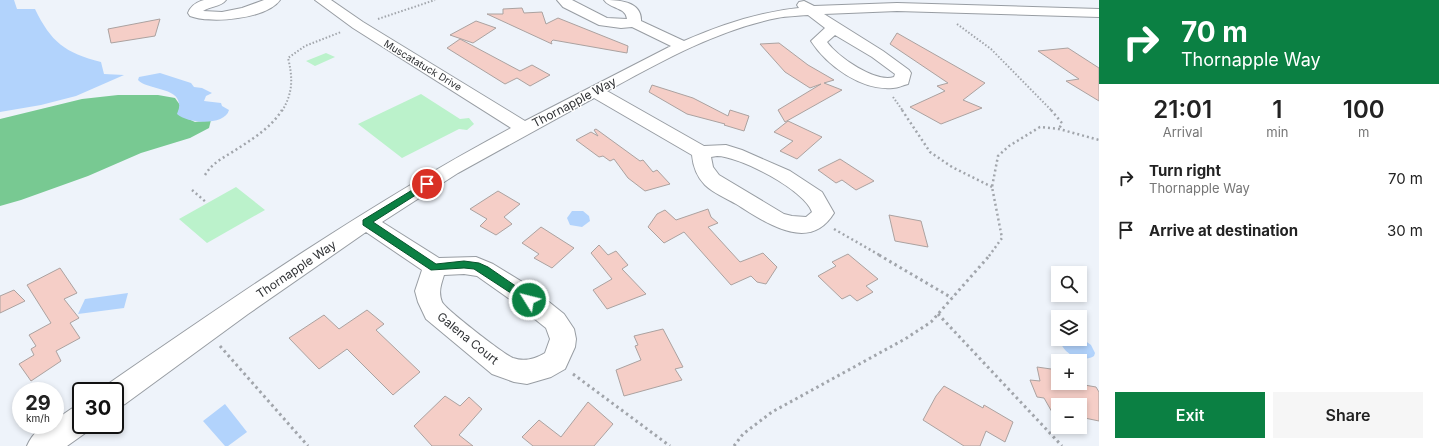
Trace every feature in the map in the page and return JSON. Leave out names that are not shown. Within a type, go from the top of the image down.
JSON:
[{"type":"street","points":[[219,0],[202,5],[196,10],[195,13],[205,17],[223,16],[260,8],[273,0]]},
{"type":"street","name":"Muscatatuck Drive","points":[[322,0],[358,25],[524,128]]},
{"type":"street","points":[[564,0],[568,4],[604,22],[621,24],[634,23],[683,46]]},
{"type":"street","points":[[611,0],[632,12],[635,18],[634,23]]},
{"type":"street","name":"Thornapple Way","points":[[124,389],[291,271],[451,169],[524,128],[683,46],[746,23],[804,5],[906,4],[1077,13],[1096,19]]},
{"type":"street","points":[[804,5],[834,28],[858,41],[903,73],[904,77],[898,82],[884,83],[867,79],[854,72],[820,44],[820,38],[834,28]]},
{"type":"street","points":[[595,91],[701,152],[712,150],[726,151],[744,157],[806,190],[822,207],[823,213],[818,219],[809,225],[790,224],[766,214],[712,180],[703,167],[701,152]]},
{"type":"street","points":[[366,222],[435,267],[464,264],[476,266],[485,270],[520,293],[555,321],[561,329],[563,339],[562,347],[555,360]]},
{"type":"street","name":"Galena Court","points":[[435,267],[427,291],[435,312],[502,366],[527,372],[541,369],[555,360]]},
{"type":"street","points":[[42,446],[72,425]]},
{"type":"path","points":[[992,48],[1058,117],[1062,123],[1059,129]]},
{"type":"path","points":[[205,175],[207,170],[215,164],[264,131],[278,116],[286,105],[292,90],[293,74],[290,62]]},
{"type":"path","points":[[884,83],[930,152],[952,167],[992,187]]},
{"type":"path","points":[[734,446],[743,434],[772,412],[905,339],[931,322],[992,253],[1002,238],[992,187],[998,156],[1009,146],[1040,128],[1059,129],[1099,140]]},
{"type":"path","points":[[192,190],[207,203]]},
{"type":"path","points":[[818,219],[952,298]]},
{"type":"path","points":[[938,314],[1062,446]]},
{"type":"path","points":[[207,330],[308,446]]},
{"type":"path","points":[[555,360],[670,446]]},
{"type":"green space","points":[[326,53],[335,57],[315,66],[306,61]]},
{"type":"green space","points":[[421,94],[460,119],[469,118],[474,124],[467,130],[459,129],[402,158],[358,124]]},
{"type":"green space","points":[[118,95],[158,95],[175,98],[180,105],[178,114],[195,122],[211,120],[209,128],[190,138],[141,153],[88,176],[0,206],[0,119],[82,99]]},
{"type":"green space","points":[[236,187],[265,210],[207,243],[179,219]]},
{"type":"water","points":[[0,0],[14,0],[17,9],[35,9],[47,30],[60,44],[78,55],[101,62],[104,74],[124,75],[76,96],[41,105],[0,112]]},
{"type":"water","points":[[160,73],[191,83],[194,87],[202,88],[212,93],[206,96],[204,101],[221,103],[222,106],[229,110],[221,119],[214,121],[206,122],[189,120],[182,117],[177,114],[179,105],[177,98],[173,94],[148,86],[138,80],[139,77]]},
{"type":"water","points":[[572,211],[583,211],[589,216],[590,221],[582,227],[570,225],[567,218]]},
{"type":"water","points":[[128,293],[124,308],[78,314],[85,299]]},
{"type":"water","points":[[1087,342],[1091,345],[1095,353],[1094,356],[1087,358],[1087,354],[1070,354],[1062,346],[1087,346]]},
{"type":"water","points":[[225,404],[247,432],[228,446],[225,446],[203,421]]},
{"type":"building","points":[[522,8],[524,13],[542,12],[546,24],[558,18],[628,46],[627,53],[553,40],[551,42],[552,44],[487,14],[503,14],[503,9]]},
{"type":"building","points":[[160,19],[155,36],[111,43],[108,29]]},
{"type":"building","points":[[476,21],[496,28],[473,43],[450,35]]},
{"type":"building","points":[[897,33],[985,83],[963,100],[982,108],[941,124],[910,107],[945,91],[937,86],[948,83],[890,44]]},
{"type":"building","points":[[460,39],[520,71],[532,65],[550,75],[530,86],[517,78],[505,84],[447,48]]},
{"type":"building","points":[[779,43],[808,65],[834,80],[824,83],[842,90],[785,122],[778,110],[821,84],[810,88],[785,72],[760,44]]},
{"type":"building","points":[[1068,48],[1099,68],[1099,101],[1066,81],[1079,79],[1038,51]]},
{"type":"building","points":[[652,85],[693,98],[728,116],[730,110],[749,116],[744,131],[724,125],[725,124],[687,114],[649,92]]},
{"type":"building","points":[[788,121],[822,137],[797,159],[780,151],[793,141],[774,132]]},
{"type":"building","points":[[596,129],[640,161],[643,160],[653,172],[657,170],[670,184],[645,191],[628,178],[614,159],[610,161],[603,156],[599,157],[576,140],[591,132],[598,136],[594,130]]},
{"type":"building","points":[[840,159],[874,181],[856,190],[842,180],[836,183],[818,170]]},
{"type":"building","points":[[498,191],[520,204],[504,217],[512,224],[496,235],[480,226],[487,219],[470,209]]},
{"type":"building","points":[[708,209],[711,217],[718,223],[708,227],[740,262],[763,253],[777,267],[766,284],[757,282],[751,276],[731,285],[684,232],[664,243],[648,227],[657,214],[665,210],[676,220]]},
{"type":"building","points":[[889,215],[921,221],[928,247],[895,241]]},
{"type":"building","points":[[541,227],[574,248],[552,268],[534,258],[539,254],[522,243]]},
{"type":"building","points":[[599,245],[608,255],[616,251],[628,265],[622,269],[646,294],[607,309],[593,290],[612,279],[591,253]]},
{"type":"building","points":[[848,254],[878,279],[866,286],[873,292],[857,301],[850,295],[842,299],[818,276],[836,266],[832,262]]},
{"type":"building","points":[[60,268],[77,293],[64,299],[79,318],[70,323],[80,338],[56,351],[61,361],[31,381],[19,364],[34,355],[31,349],[36,346],[29,335],[51,323],[27,285]]},
{"type":"building","points":[[14,290],[25,301],[0,313],[0,296]]},
{"type":"building","points":[[367,310],[384,324],[376,330],[420,372],[393,395],[347,349],[319,369],[289,338],[324,315],[339,329]]},
{"type":"building","points":[[663,329],[683,367],[675,369],[682,380],[624,396],[616,370],[641,360],[635,346],[638,345],[634,336]]},
{"type":"building","points":[[1037,367],[1051,369],[1051,390],[1087,390],[1087,385],[1096,387],[1099,392],[1099,421],[1087,418],[1087,398],[1051,398],[1051,410],[1044,398],[1037,397],[1030,380],[1040,381]]},
{"type":"building","points":[[944,386],[983,408],[984,405],[1013,422],[1005,442],[986,431],[980,446],[964,446],[923,420],[936,396]]},
{"type":"building","points":[[445,396],[460,406],[469,397],[482,409],[459,435],[473,446],[432,446],[414,426]]},
{"type":"building","points":[[588,402],[613,424],[594,446],[533,446],[522,437],[539,420],[561,437]]},
{"type":"route","points":[[427,184],[366,222],[435,267],[464,264],[476,266],[485,270],[529,300]]}]
